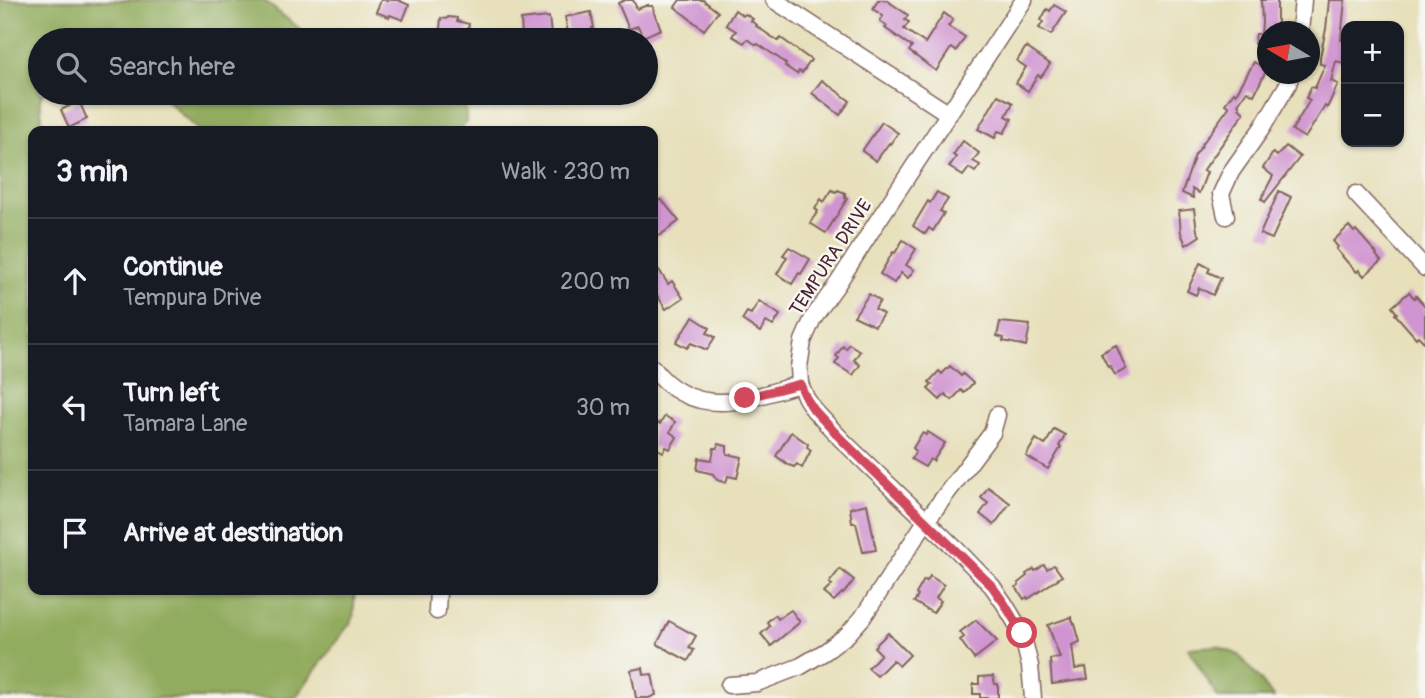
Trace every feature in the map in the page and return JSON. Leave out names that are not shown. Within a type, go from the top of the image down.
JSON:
[{"type":"street","points":[[774,0],[949,114]]},
{"type":"street","name":"TEMPURA DRIVE","points":[[800,384],[800,354],[813,318],[1024,0]]},
{"type":"street","points":[[1301,21],[1303,0]]},
{"type":"street","points":[[1226,216],[1221,194],[1231,172],[1262,128],[1287,84]]},
{"type":"street","points":[[1356,194],[1425,268]]},
{"type":"street","points":[[658,376],[680,393],[695,399],[719,402],[800,384],[814,410],[842,440],[992,586],[1022,633],[1030,666],[1033,698]]},
{"type":"street","points":[[729,685],[757,683],[801,666],[847,635],[863,617],[926,521],[992,433],[997,415]]},
{"type":"street","points":[[437,611],[438,595]]},
{"type":"green space","points":[[0,0],[263,0],[299,28],[28,28],[28,105],[41,105],[43,126],[28,126],[28,595],[355,595],[353,619],[295,698],[0,698]]},
{"type":"green space","points":[[172,105],[465,105],[466,122],[462,126],[194,126]]},
{"type":"green space","points":[[1217,646],[1239,655],[1274,698],[1218,698],[1188,648]]},
{"type":"building","points":[[381,0],[398,0],[409,5],[403,20],[376,12]]},
{"type":"building","points":[[633,0],[637,9],[653,6],[661,29],[638,26],[629,28],[618,3]]},
{"type":"building","points":[[680,0],[703,0],[718,12],[704,30],[675,7]]},
{"type":"building","points":[[878,0],[886,0],[908,15],[905,20],[909,22],[904,29],[925,43],[944,13],[953,20],[948,26],[965,37],[956,51],[951,48],[936,71],[909,51],[912,47],[885,28],[887,26],[880,21],[883,16],[873,9]]},
{"type":"building","points":[[1261,0],[1277,0],[1277,21],[1262,21]]},
{"type":"building","points":[[1329,0],[1345,0],[1341,21],[1341,62],[1336,61],[1331,81],[1338,84],[1327,108],[1325,106],[1305,138],[1292,130],[1310,100],[1306,98],[1311,87],[1315,88],[1320,84],[1325,65],[1320,64],[1320,57]]},
{"type":"building","points":[[1054,5],[1066,12],[1051,35],[1039,28],[1047,9],[1050,11]]},
{"type":"building","points":[[735,10],[753,19],[751,21],[756,26],[778,41],[781,38],[811,60],[802,73],[799,71],[797,74],[758,44],[747,39],[744,43],[732,36],[736,31],[726,25]]},
{"type":"building","points":[[591,12],[594,28],[567,28],[565,17]]},
{"type":"building","points":[[549,17],[550,28],[522,28],[521,20]]},
{"type":"building","points":[[441,18],[457,18],[457,21],[469,24],[468,28],[440,28]]},
{"type":"building","points":[[1026,47],[1050,64],[1041,77],[1038,75],[1028,91],[1016,83],[1026,67],[1017,61]]},
{"type":"building","points":[[1254,62],[1257,64],[1257,84],[1260,84],[1254,95],[1247,91],[1238,104],[1244,113],[1203,171],[1207,172],[1199,193],[1192,189],[1193,198],[1182,193],[1195,155],[1229,107],[1225,104],[1234,92],[1236,94]]},
{"type":"building","points":[[822,80],[850,101],[840,115],[812,93]]},
{"type":"building","points":[[998,95],[1013,103],[1006,116],[1012,119],[1004,133],[998,131],[995,138],[978,129]]},
{"type":"building","points":[[71,105],[81,105],[87,119],[68,126],[61,110]]},
{"type":"building","points":[[882,122],[898,133],[876,161],[862,151]]},
{"type":"building","points":[[963,141],[979,153],[973,161],[980,165],[975,172],[969,168],[963,176],[949,167],[956,157],[953,155]]},
{"type":"building","points":[[1286,146],[1300,157],[1265,202],[1261,199],[1273,176],[1263,168],[1273,153],[1277,156]]},
{"type":"building","points":[[832,190],[845,193],[847,199],[826,233],[810,223],[818,211],[815,209],[821,199],[824,202]]},
{"type":"building","points":[[1279,191],[1291,197],[1272,239],[1260,234]]},
{"type":"building","points":[[937,192],[948,199],[940,211],[944,213],[933,231],[929,228],[925,234],[913,226],[928,201],[930,203]]},
{"type":"building","points":[[661,199],[679,221],[659,236],[658,234],[658,201]]},
{"type":"building","points":[[1194,209],[1200,236],[1186,245],[1181,233],[1179,211]]},
{"type":"building","points":[[1349,226],[1354,232],[1356,230],[1381,261],[1364,276],[1348,263],[1333,241]]},
{"type":"building","points":[[903,240],[916,249],[906,265],[914,270],[908,278],[901,273],[894,283],[880,274]]},
{"type":"building","points":[[789,247],[810,259],[792,284],[777,274],[787,257],[783,255]]},
{"type":"building","points":[[1200,263],[1210,268],[1208,272],[1221,278],[1213,295],[1199,288],[1196,295],[1187,291]]},
{"type":"building","points":[[658,271],[668,284],[672,281],[683,298],[666,309],[658,297]]},
{"type":"building","points":[[1409,292],[1425,306],[1425,343],[1418,336],[1416,338],[1392,307]]},
{"type":"building","points":[[869,294],[880,301],[875,309],[883,314],[875,326],[854,316]]},
{"type":"building","points":[[759,301],[780,315],[773,326],[766,322],[760,332],[742,320],[747,312],[751,314]]},
{"type":"building","points":[[693,317],[710,328],[707,333],[715,337],[707,350],[691,343],[687,348],[676,342]]},
{"type":"building","points":[[1000,322],[1030,325],[1026,346],[1003,341],[1004,338],[997,336]]},
{"type":"building","points":[[849,344],[860,351],[854,360],[860,365],[853,375],[835,364],[839,358],[836,356],[843,346],[846,349]]},
{"type":"building","points":[[1116,345],[1126,369],[1115,375],[1101,353]]},
{"type":"building","points":[[950,366],[973,383],[964,393],[961,390],[952,400],[945,394],[940,400],[928,389],[932,385],[929,382],[939,371],[942,374]]},
{"type":"building","points":[[665,416],[675,422],[670,432],[677,437],[670,449],[666,447],[663,452],[658,449],[658,423],[660,424]]},
{"type":"building","points":[[1054,429],[1065,435],[1048,469],[1026,456],[1036,439],[1045,445]]},
{"type":"building","points":[[791,432],[808,444],[807,447],[811,450],[802,468],[797,464],[794,467],[789,465],[776,456]]},
{"type":"building","points":[[928,432],[945,443],[933,461],[930,459],[925,467],[911,459],[916,451],[913,448],[922,433],[926,435]]},
{"type":"building","points":[[718,444],[727,446],[727,454],[742,457],[737,478],[728,476],[726,483],[717,480],[713,474],[697,470],[699,458],[712,460],[714,448],[717,448]]},
{"type":"building","points":[[988,487],[1010,503],[994,525],[980,514],[988,503],[981,498]]},
{"type":"building","points":[[867,504],[876,550],[863,552],[856,523],[852,523],[850,508]]},
{"type":"building","points":[[1044,565],[1047,569],[1054,565],[1062,576],[1024,599],[1016,587],[1018,583],[1026,574]]},
{"type":"building","points":[[840,569],[854,580],[834,601],[824,593],[832,585],[829,583]]},
{"type":"building","points":[[930,576],[944,585],[936,598],[941,601],[933,613],[914,602],[924,580],[927,581]]},
{"type":"building","points":[[791,610],[800,622],[771,646],[761,634],[770,626],[767,622],[775,615],[778,619]]},
{"type":"building","points":[[1071,617],[1080,642],[1072,645],[1075,669],[1086,667],[1088,679],[1052,684],[1050,659],[1060,658],[1048,625]]},
{"type":"building","points":[[976,620],[997,641],[974,659],[960,640],[964,637],[960,632]]},
{"type":"building","points":[[669,621],[696,636],[689,648],[694,650],[688,661],[657,644]]},
{"type":"building","points":[[888,633],[910,655],[899,666],[893,660],[877,676],[868,668],[881,654],[874,647]]},
{"type":"building","points":[[643,668],[644,675],[652,674],[656,695],[636,698],[631,670]]},
{"type":"building","points":[[993,676],[995,684],[998,684],[998,698],[980,698],[980,694],[973,694],[973,684],[979,684],[979,677]]},
{"type":"route","points":[[745,398],[800,384],[814,410],[842,440],[992,586],[1022,633]]}]
